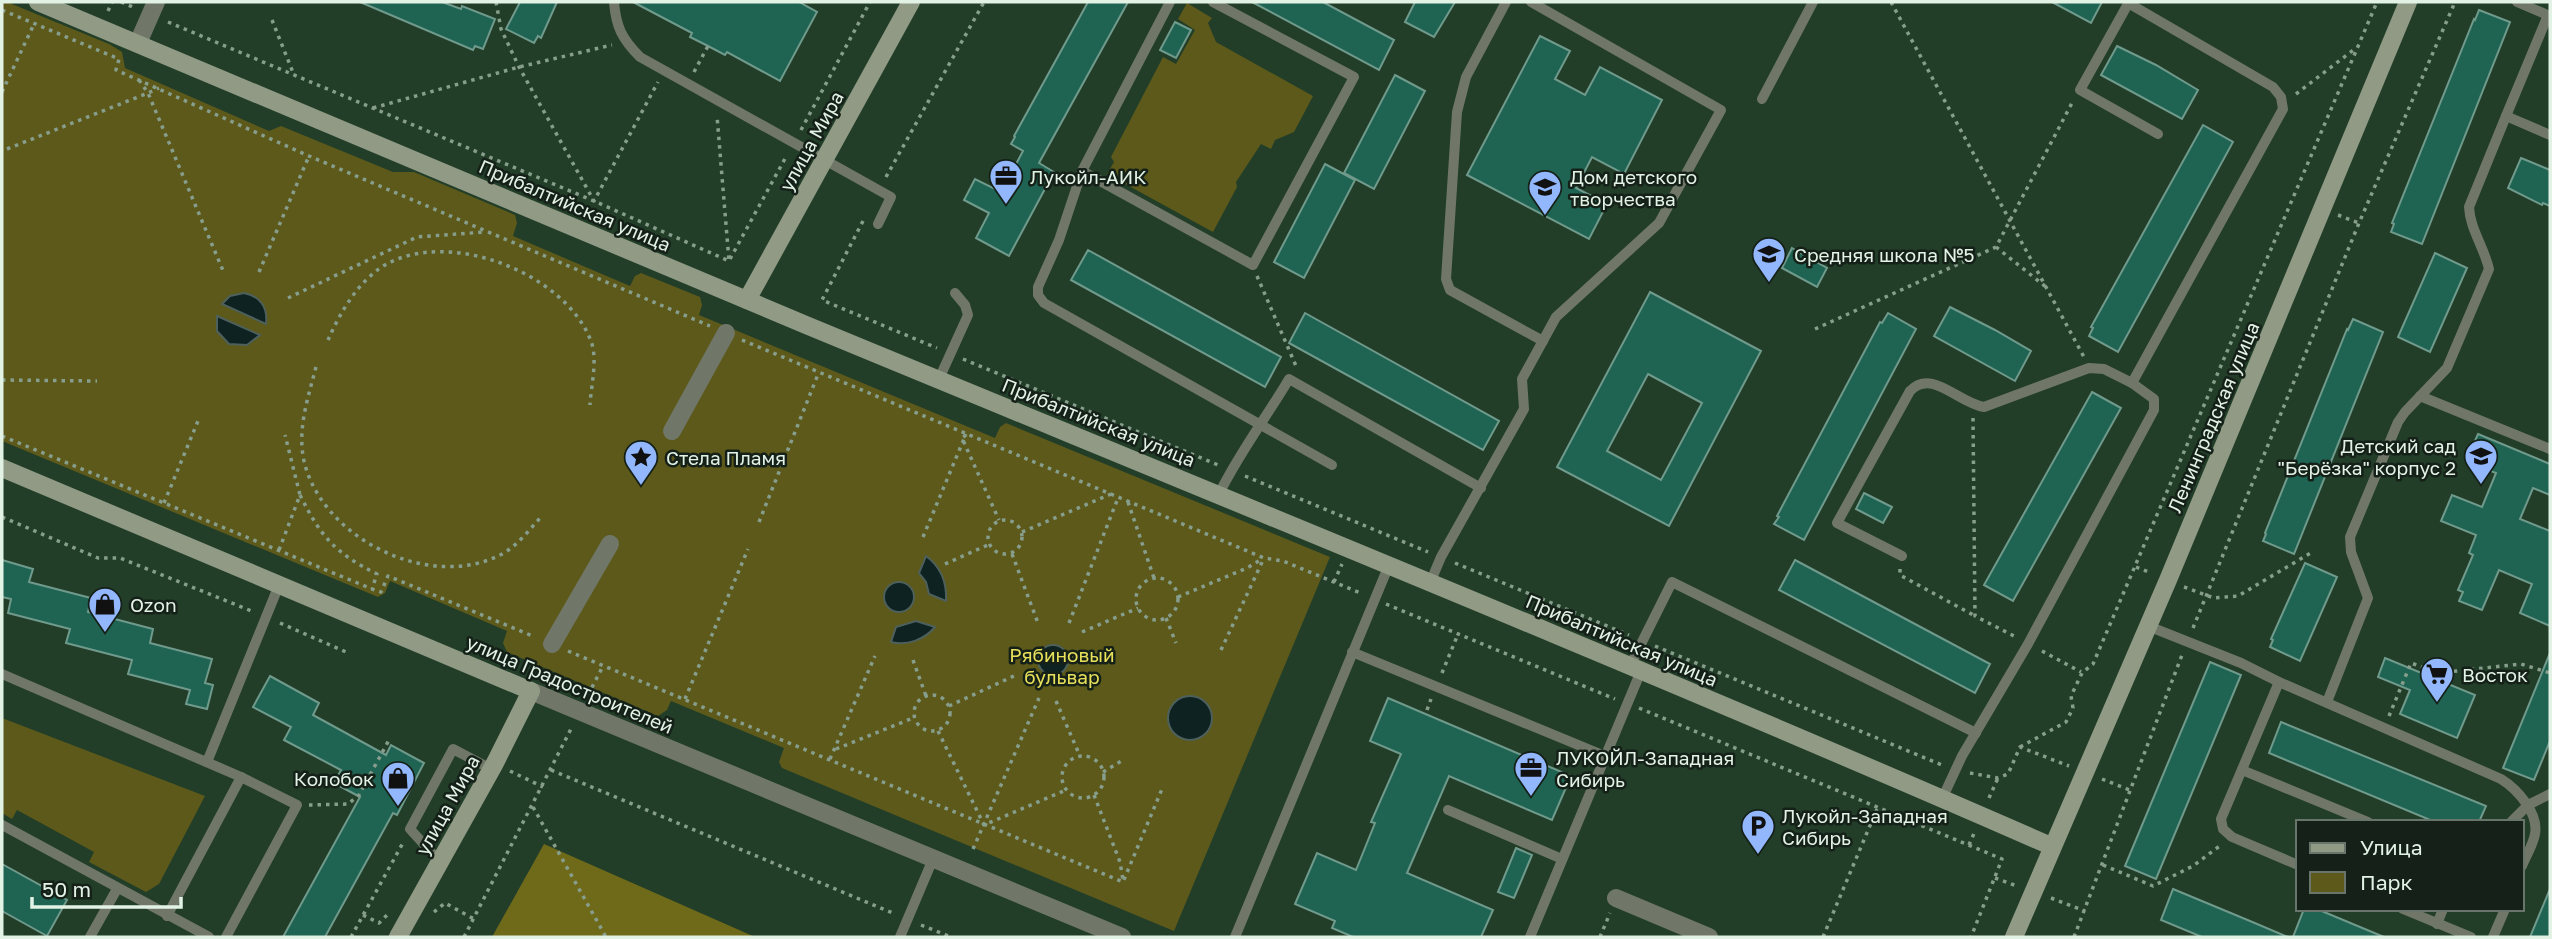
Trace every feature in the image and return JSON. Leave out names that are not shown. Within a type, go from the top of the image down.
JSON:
[{"type":"street","name":"Прибалтийская улица","points":[[38,2],[747,300],[1636,668],[2051,846]]},
{"type":"street","name":"улица Мира","points":[[747,300],[911,2]]},
{"type":"street","name":"Ленинградская улица","points":[[2051,846],[2168,580],[2408,2]]},
{"type":"street","points":[[138,43],[153,8]]},
{"type":"street","points":[[672,431],[726,333]]},
{"type":"street","name":"улица Градостроителей","points":[[2,468],[1122,937]]},
{"type":"street","points":[[552,645],[610,544]]},
{"type":"street","name":"улица Мира","points":[[398,937],[493,766],[531,691]]},
{"type":"street","points":[[2014,937],[2051,846]]},
{"type":"street","points":[[1616,898],[1709,937]]},
{"type":"lane","points":[[614,2],[618,26],[625,42],[639,57],[891,197],[878,223]]},
{"type":"lane","points":[[1170,2],[1083,172],[1059,240],[1038,287],[1038,295],[1044,303],[1332,466]]},
{"type":"lane","points":[[1083,172],[1252,265],[1354,77],[1213,2]]},
{"type":"lane","points":[[1506,2],[1466,77],[1457,112],[1446,279],[1450,290],[1543,341]]},
{"type":"lane","points":[[1430,583],[1441,557],[1524,409],[1522,379],[1556,317],[1659,223],[1721,110],[1531,2]]},
{"type":"lane","points":[[1762,99],[1813,2]]},
{"type":"lane","points":[[2132,383],[2283,109],[2281,97],[2273,87],[2128,2],[2080,90],[2158,134]]},
{"type":"lane","points":[[2327,702],[2368,598],[2351,552],[2350,537],[2399,422],[2448,368],[2489,269],[2470,220],[2469,207],[2549,15],[2517,2]]},
{"type":"lane","points":[[2506,117],[2550,135]]},
{"type":"lane","points":[[939,379],[968,315],[965,305],[955,293]]},
{"type":"lane","points":[[1902,556],[1838,523],[1915,385],[1931,382],[1973,405],[1984,407],[2090,368],[2104,369],[2132,383],[2154,399],[2154,410],[2028,644],[1955,770],[1942,799]]},
{"type":"lane","points":[[1219,494],[1231,470],[1289,379],[1481,488]]},
{"type":"lane","points":[[2420,397],[2550,449]]},
{"type":"lane","points":[[1234,937],[1389,565]]},
{"type":"lane","points":[[1530,937],[1628,704],[1642,640],[1672,582],[1976,733]]},
{"type":"lane","points":[[207,762],[279,584]]},
{"type":"lane","points":[[2148,626],[2188,640],[2513,786],[2528,805],[2536,833],[2524,861]]},
{"type":"lane","points":[[1352,652],[1605,757]]},
{"type":"lane","points":[[2,674],[241,777],[297,805],[226,937]]},
{"type":"lane","points":[[2279,682],[2221,819],[2223,829],[2232,837],[2296,864]]},
{"type":"lane","points":[[440,862],[410,830],[453,749],[493,766]]},
{"type":"lane","points":[[2242,770],[2363,820]]},
{"type":"lane","points":[[167,916],[241,777]]},
{"type":"lane","points":[[2513,820],[2528,805],[2550,794]]},
{"type":"lane","points":[[1448,810],[1562,859]]},
{"type":"lane","points":[[2,825],[209,937]]},
{"type":"lane","points":[[900,937],[933,859]]},
{"type":"lane","points":[[90,937],[117,889]]},
{"type":"lane","points":[[2408,911],[2471,937]]},
{"type":"lane","points":[[2437,924],[2442,911]]},
{"type":"lane","points":[[2494,937],[2504,911]]},
{"type":"path","points":[[121,2],[153,8],[293,75],[594,201],[729,261],[716,100]]},
{"type":"path","points":[[496,2],[501,29],[519,67],[594,201]]},
{"type":"path","points":[[984,2],[878,191],[822,300],[1955,770],[1998,778],[2008,774],[2020,747],[2066,722],[2073,708],[2071,696],[2081,673],[2093,664],[2136,567],[2376,2]]},
{"type":"path","points":[[1891,2],[2090,368]]},
{"type":"path","points":[[2074,937],[2188,640],[2359,223],[2455,2]]},
{"type":"path","points":[[2,10],[119,60],[116,70],[487,232],[1128,502],[1264,558],[1283,561],[2002,859],[1971,937]]},
{"type":"path","points":[[272,20],[293,75]]},
{"type":"path","points":[[2,92],[34,23]]},
{"type":"path","points":[[372,108],[519,67],[625,42]]},
{"type":"path","points":[[688,84],[708,46]]},
{"type":"path","points":[[2283,109],[2301,88],[2357,47]]},
{"type":"path","points":[[594,201],[664,71]]},
{"type":"path","points":[[138,78],[148,93],[223,273]]},
{"type":"path","points":[[7,149],[159,88]]},
{"type":"path","points":[[1815,329],[1996,247],[2080,90]]},
{"type":"path","points":[[259,272],[309,156]]},
{"type":"path","points":[[288,298],[417,237],[487,232]]},
{"type":"path","points":[[1996,247],[2048,289]]},
{"type":"path","points":[[328,340],[339,316],[355,293],[386,265],[408,256],[432,251],[485,259],[509,266],[541,282],[567,304],[583,325],[592,343],[590,405]]},
{"type":"path","points":[[1252,265],[1296,366],[1289,379]]},
{"type":"path","points":[[316,367],[302,431],[305,464],[326,506],[356,535],[394,556],[422,564],[474,564],[499,556],[517,543],[541,517]]},
{"type":"path","points":[[759,522],[819,372]]},
{"type":"path","points":[[2,380],[97,381]]},
{"type":"path","points":[[1973,405],[1975,616]]},
{"type":"path","points":[[164,503],[198,421]]},
{"type":"path","points":[[966,434],[962,438],[999,520]]},
{"type":"path","points":[[923,537],[966,434]]},
{"type":"path","points":[[285,435],[300,495],[312,519],[338,551],[377,575],[372,589]]},
{"type":"path","points":[[2,436],[372,589],[381,592],[388,576],[1123,882]]},
{"type":"path","points":[[1022,532],[1111,494]]},
{"type":"path","points":[[279,550],[300,495]]},
{"type":"path","points":[[1069,623],[1119,498]]},
{"type":"path","points":[[1128,502],[1154,578]]},
{"type":"path","points":[[2,517],[98,558],[120,558],[346,652]]},
{"type":"path","points":[[999,520],[1013,521],[1022,532],[1021,545],[1011,553],[998,552],[990,544],[989,530],[999,520]]},
{"type":"path","points":[[946,564],[990,544]]},
{"type":"path","points":[[685,700],[748,549]]},
{"type":"path","points":[[2136,567],[2206,596],[2238,596],[2314,551]]},
{"type":"path","points":[[1011,553],[1038,624]]},
{"type":"path","points":[[1902,556],[1900,575],[2081,673]]},
{"type":"path","points":[[1178,597],[1264,558]]},
{"type":"path","points":[[1221,650],[1264,558]]},
{"type":"path","points":[[1154,578],[1162,578],[1172,583],[1178,597],[1177,607],[1166,618],[1150,619],[1138,608],[1138,589],[1147,580],[1154,578]]},
{"type":"path","points":[[1082,632],[1138,608]]},
{"type":"path","points":[[1166,618],[1176,642]]},
{"type":"path","points":[[830,759],[875,656]]},
{"type":"path","points":[[913,660],[926,696]]},
{"type":"path","points":[[2384,727],[2411,663],[2438,673],[2521,664],[2550,673]]},
{"type":"path","points":[[464,937],[603,666]]},
{"type":"path","points":[[949,706],[1016,675]]},
{"type":"path","points":[[926,696],[940,696],[949,706],[949,721],[938,731],[923,730],[914,718],[915,704],[926,696]]},
{"type":"path","points":[[973,849],[1039,698]]},
{"type":"path","points":[[1056,701],[1080,756]]},
{"type":"path","points":[[834,750],[914,718]]},
{"type":"path","points":[[938,731],[984,825]]},
{"type":"path","points":[[297,805],[348,804],[359,795],[388,740]]},
{"type":"path","points":[[2020,747],[2132,790]]},
{"type":"path","points":[[1080,756],[1094,759],[1103,772],[1102,786],[1094,795],[1079,798],[1066,790],[1062,771],[1069,761],[1080,756]]},
{"type":"path","points":[[1103,772],[1124,760]]},
{"type":"path","points":[[493,766],[543,787]]},
{"type":"path","points":[[551,770],[951,937]]},
{"type":"path","points":[[1123,882],[1162,789]]},
{"type":"path","points":[[984,825],[1066,790]]},
{"type":"path","points":[[1094,795],[1120,862],[1123,882]]},
{"type":"path","points":[[533,807],[606,937]]},
{"type":"path","points":[[1823,937],[1877,808]]},
{"type":"path","points":[[351,937],[410,830]]},
{"type":"path","points":[[2103,865],[2153,886],[2193,866],[2232,837]]},
{"type":"green space","name":"Рябиновый бульвар","points":[[2,2],[109,44],[122,52],[125,68],[269,131],[281,126],[393,172],[414,172],[515,215],[517,223],[513,236],[630,286],[635,276],[641,273],[700,297],[702,305],[699,315],[995,438],[1000,427],[1006,423],[1330,557],[1174,931],[782,768],[779,762],[784,748],[671,701],[667,710],[658,716],[507,652],[503,643],[507,631],[390,581],[385,593],[378,597],[2,441]]},
{"type":"green space","points":[[1187,3],[1212,18],[1208,23],[1216,42],[1313,96],[1294,132],[1275,140],[1271,149],[1261,144],[1236,182],[1237,187],[1213,232],[1107,174],[1114,162],[1111,157],[1163,57],[1176,64],[1195,30],[1178,19]]},
{"type":"green space","points":[[2,718],[205,796],[159,884],[146,892],[89,862],[94,852],[17,810],[12,819],[2,813]]},
{"type":"shaded area","points":[[544,844],[755,937],[492,937]]},
{"type":"water","points":[[244,293],[262,303],[266,312],[266,324],[222,304],[230,296]]},
{"type":"water","points":[[217,316],[260,335],[247,345],[229,344],[217,331]]},
{"type":"water","points":[[926,556],[936,565],[942,576],[946,601],[929,594],[926,582],[919,573]]},
{"type":"water","points":[[899,582],[910,586],[914,597],[910,608],[899,612],[888,608],[884,597],[888,586]]},
{"type":"water","points":[[916,621],[935,627],[915,641],[891,642],[896,627]]},
{"type":"water","points":[[1053,645],[1064,649],[1068,660],[1064,671],[1053,675],[1042,671],[1038,660],[1042,649]]},
{"type":"water","points":[[1190,696],[1206,702],[1212,718],[1206,734],[1190,740],[1174,734],[1168,718],[1174,702]]},
{"type":"building","points":[[360,2],[442,2],[461,9],[462,6],[495,19],[483,49],[475,46],[473,50]]},
{"type":"building","points":[[520,2],[557,2],[541,38],[538,36],[534,43],[506,29]]},
{"type":"building","points":[[633,2],[799,2],[817,12],[780,81],[727,52],[725,55],[690,37],[692,33]]},
{"type":"building","points":[[1088,2],[1128,2],[1039,163],[1054,172],[1009,256],[976,238],[989,213],[964,200],[975,179],[1001,192],[1023,151],[1011,144],[1014,136]]},
{"type":"building","points":[[1252,2],[1323,2],[1394,40],[1379,70]]},
{"type":"building","points":[[1415,2],[1455,2],[1434,37],[1405,22]]},
{"type":"building","points":[[2052,2],[2102,2],[2091,23]]},
{"type":"building","points":[[2479,10],[2510,22],[2422,244],[2391,232],[2392,223]]},
{"type":"building","points":[[1175,22],[1191,30],[1176,58],[1160,50]]},
{"type":"building","points":[[1540,36],[1570,51],[1555,79],[1585,95],[1600,67],[1662,100],[1624,174],[1592,157],[1576,188],[1607,204],[1589,239],[1467,175]]},
{"type":"building","points":[[2117,46],[2198,90],[2182,119],[2101,75]]},
{"type":"building","points":[[1395,75],[1425,91],[1374,189],[1344,173]]},
{"type":"building","points":[[2203,125],[2233,142],[2118,352],[2089,336],[2093,328],[2091,327]]},
{"type":"building","points":[[2521,158],[2550,170],[2550,206],[2543,203],[2542,205],[2508,188]]},
{"type":"building","points":[[1325,164],[1355,180],[1304,278],[1274,262]]},
{"type":"building","points":[[1792,248],[1827,268],[1817,287],[1782,268]]},
{"type":"building","points":[[1088,250],[1281,357],[1265,387],[1071,280]]},
{"type":"building","points":[[2435,253],[2467,268],[2430,352],[2398,337]]},
{"type":"building","points":[[1650,292],[1761,351],[1669,526],[1557,467]],"holes":[[[1648,374],[1702,403],[1661,480],[1607,451]]]},
{"type":"building","points":[[1950,307],[2031,351],[2015,381],[1934,336]]},
{"type":"building","points":[[1305,313],[1499,421],[1483,450],[1289,343]]},
{"type":"building","points":[[1888,313],[1916,329],[1804,540],[1774,524],[1880,322],[1882,323]]},
{"type":"building","points":[[2353,319],[2383,332],[2294,554],[2263,541],[2265,533]]},
{"type":"building","points":[[2092,392],[2121,408],[2013,601],[1984,585]]},
{"type":"building","points":[[2478,434],[2550,464],[2550,495],[2533,488],[2520,519],[2550,531],[2550,626],[2520,613],[2532,584],[2499,570],[2482,610],[2459,601],[2463,592],[2458,590],[2473,555],[2469,553],[2476,535],[2441,521],[2452,495],[2482,507],[2496,473],[2466,461]]},
{"type":"building","points":[[1864,493],[1892,507],[1883,523],[1856,509]]},
{"type":"building","points":[[2,560],[33,569],[29,582],[91,598],[88,612],[153,629],[150,643],[212,659],[205,683],[213,685],[207,709],[186,704],[190,690],[128,674],[132,660],[66,643],[70,629],[8,613],[11,599],[2,597]]},
{"type":"building","points":[[1795,560],[1990,664],[1975,693],[1779,590]]},
{"type":"building","points":[[2305,563],[2337,577],[2300,661],[2270,647],[2273,640],[2271,639]]},
{"type":"building","points":[[2550,653],[2550,741],[2534,780],[2503,768]]},
{"type":"building","name":"Восток","points":[[2385,658],[2475,695],[2457,738],[2400,714],[2410,690],[2378,677]]},
{"type":"building","points":[[2210,662],[2241,675],[2156,879],[2125,866]]},
{"type":"building","points":[[270,676],[319,703],[313,715],[386,755],[391,745],[424,763],[397,815],[393,813],[325,937],[283,937],[360,797],[334,783],[341,770],[284,740],[291,727],[253,707]]},
{"type":"building","name":"ЛУКОЙЛ-Западная Сибирь","points":[[1388,698],[1571,776],[1552,820],[1449,776],[1407,873],[1493,910],[1481,937],[1353,937],[1332,928],[1335,921],[1295,904],[1317,853],[1356,870],[1375,823],[1371,822],[1401,754],[1370,741]]},
{"type":"building","points":[[2281,722],[2486,806],[2480,820],[2430,820],[2269,753]]},
{"type":"building","points":[[1516,848],[1532,855],[1514,898],[1498,892]]},
{"type":"building","points":[[2,864],[67,900],[47,936],[2,911]]},
{"type":"building","points":[[2173,889],[2288,937],[2202,937],[2161,920]]},
{"type":"building","points":[[2550,889],[2550,937],[2530,937]]},
{"type":"building","points":[[2303,911],[2322,911],[2384,937],[2293,937]]},
{"type":"place","name":"Лукойл-АИК","points":[[1006,206]]},
{"type":"place","name":"Дом детского творчества","points":[[1545,217]]},
{"type":"place","name":"Средняя школа №5","points":[[1769,284]]},
{"type":"place","name":"Детский сад \"Берёзка\" корпус 2","points":[[2481,486]]},
{"type":"place","name":"Стела Пламя","points":[[641,487]]},
{"type":"place","name":"Ozon","points":[[105,634]]},
{"type":"place","name":"Восток","points":[[2437,704]]},
{"type":"place","name":"ЛУКОЙЛ-Западная Сибирь","points":[[1531,798]]},
{"type":"place","name":"Колобок","points":[[398,808]]},
{"type":"place","name":"Лукойл-Западная Сибирь","points":[[1758,856]]}]
